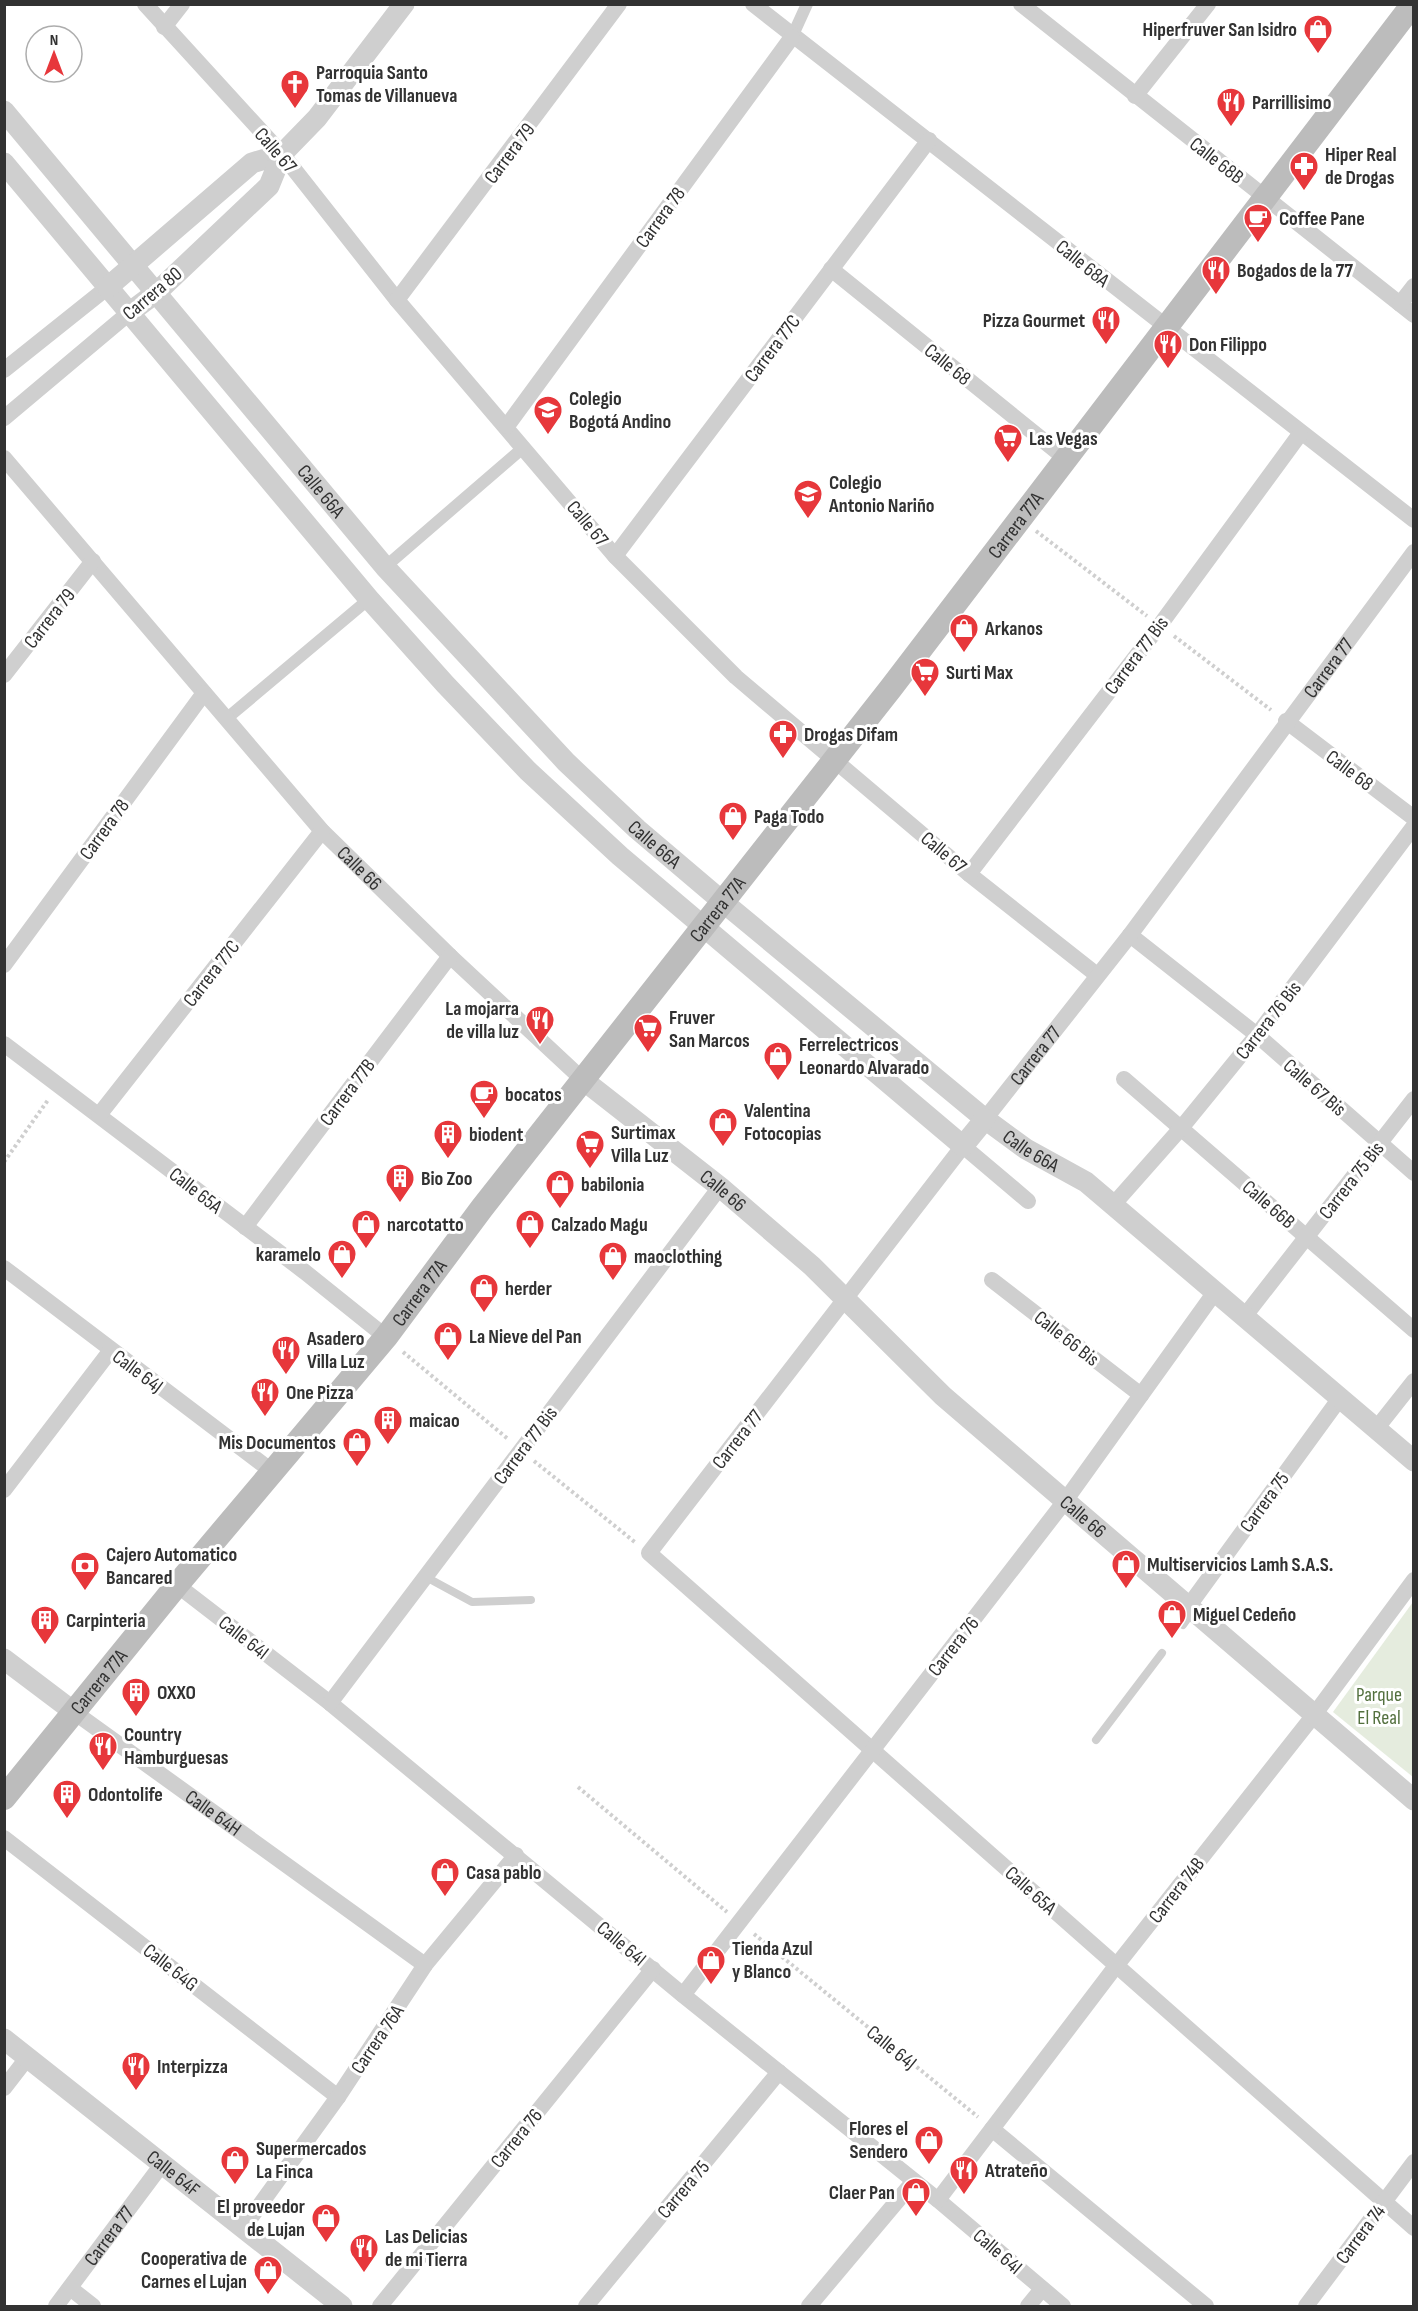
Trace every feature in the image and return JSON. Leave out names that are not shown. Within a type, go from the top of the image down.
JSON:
[{"type":"main road","name":"Carrera 77A","points":[[4,1798],[177,1584],[386,1337],[582,1079],[835,759],[1413,4]]},
{"type":"street","name":"Calle 67","points":[[145,4],[282,154],[397,300],[507,426],[615,556],[735,677],[969,874],[1097,975]]},
{"type":"street","points":[[164,27],[182,4]]},
{"type":"street","name":"Carrera 80","points":[[4,418],[157,292],[269,186],[282,154],[317,118],[404,4]]},
{"type":"street","name":"Carrera 79","points":[[397,300],[619,4]]},
{"type":"street","name":"Calle 68A","points":[[753,4],[792,37],[929,140],[1164,328],[1413,520]]},
{"type":"street","name":"Carrera 78","points":[[507,426],[792,37],[807,4]]},
{"type":"street","name":"Calle 68B","points":[[1021,4],[1407,310]]},
{"type":"street","points":[[1135,96],[1208,4]]},
{"type":"street","name":"Calle 66A","points":[[4,111],[386,567],[566,762],[637,829],[985,1119],[1026,1149],[1086,1182],[1413,1461]]},
{"type":"street","name":"Carrera 77C","points":[[615,556],[929,140]]},
{"type":"street","name":"Carrera 80","points":[[4,370],[135,266],[252,163],[282,154]]},
{"type":"street","name":"Calle 66A","points":[[4,163],[369,599],[445,684],[528,771],[620,856],[703,928],[1028,1201]]},
{"type":"street","name":"Calle 68","points":[[831,269],[1065,458]]},
{"type":"street","points":[[1407,310],[1413,286]]},
{"type":"street","name":"Carrera 77 Bis","points":[[969,874],[1160,625],[1300,434]]},
{"type":"street","points":[[386,567],[524,447]]},
{"type":"street","name":"Calle 66","points":[[4,458],[322,831],[450,956],[582,1079],[720,1187],[847,1298],[943,1396],[1065,1501],[1188,1615],[1314,1714],[1413,1800]]},
{"type":"street","name":"Carrera 77","points":[[649,1553],[963,1146],[1130,935],[1413,552]]},
{"type":"street","name":"Carrera 79","points":[[4,675],[93,561]]},
{"type":"street","points":[[226,720],[369,599]]},
{"type":"street","name":"Carrera 78","points":[[4,965],[204,693]]},
{"type":"street","name":"Calle 68","points":[[1286,721],[1413,818]]},
{"type":"street","name":"Carrera 76 Bis","points":[[1113,1205],[1182,1127],[1257,1035],[1413,826]]},
{"type":"street","name":"Carrera 77C","points":[[99,1115],[322,831]]},
{"type":"street","name":"Calle 67 Bis","points":[[1130,935],[1257,1035],[1413,1173]]},
{"type":"street","name":"Carrera 77B","points":[[245,1227],[450,956]]},
{"type":"street","name":"Calle 65A","points":[[4,1044],[386,1337]]},
{"type":"street","name":"Calle 66B","points":[[1124,1079],[1413,1330]]},
{"type":"street","name":"Carrera 75 Bis","points":[[1244,1317],[1413,1099]]},
{"type":"street","name":"Carrera 77 Bis","points":[[330,1703],[720,1187]]},
{"type":"street","name":"Calle 64J","points":[[4,1268],[273,1472]]},
{"type":"street","name":"Calle 66 Bis","points":[[992,1280],[1141,1395]]},
{"type":"street","name":"Carrera 76","points":[[683,1995],[1065,1501],[1215,1292]]},
{"type":"street","points":[[4,1490],[111,1350]]},
{"type":"street","points":[[1376,1429],[1413,1381]]},
{"type":"street","name":"Carrera 75","points":[[1188,1615],[1340,1398]]},
{"type":"street","name":"Calle 65A","points":[[649,1553],[1413,2228]]},
{"type":"street","name":"Carrera 74B","points":[[938,2200],[1116,1966],[1314,1714],[1413,1580]]},
{"type":"street","name":"Calle 64I","points":[[177,1584],[330,1703],[683,1995],[938,2200],[1063,2307]]},
{"type":"street","name":"Calle 64H","points":[[4,1659],[425,1965]]},
{"type":"street","name":"Calle 64G","points":[[4,1838],[338,2097]]},
{"type":"street","name":"Carrera 76A","points":[[243,2227],[338,2097],[425,1965],[516,1855]]},
{"type":"street","name":"Carrera 76","points":[[380,2307],[653,1968]]},
{"type":"street","name":"Calle 64F","points":[[4,2039],[342,2307]]},
{"type":"street","points":[[4,2088],[27,2057]]},
{"type":"street","name":"Carrera 75","points":[[586,2307],[779,2072]]},
{"type":"street","points":[[992,2129],[1206,2307]]},
{"type":"street","name":"Carrera 74","points":[[1306,2307],[1413,2162]]},
{"type":"street","name":"Carrera 77","points":[[56,2307],[163,2163]]},
{"type":"street","points":[[809,2307],[914,2181]]},
{"type":"street","points":[[70,2288],[93,2307]]},
{"type":"street","points":[[1028,2307],[1042,2289]]},
{"type":"lane","points":[[426,1577],[472,1602],[531,1600]]},
{"type":"lane","points":[[1096,1740],[1162,1653]]},
{"type":"path","points":[[4,1162],[59,1085]]},
{"type":"path","name":"Calle 64J","points":[[578,1786],[992,2129]]},
{"type":"green space","name":"Parque El Real","points":[[1413,1602],[1413,1777],[1333,1712]]},
{"type":"place","name":"Hiperfruver San Isidro","points":[[1318,54]]},
{"type":"place","name":"Parroquia Santo Tomas de Villanueva","points":[[295,110]]},
{"type":"place","name":"Parrillisimo","points":[[1231,128]]},
{"type":"place","name":"Hiper Real de Drogas","points":[[1304,192]]},
{"type":"place","name":"Coffee Pane","points":[[1258,244]]},
{"type":"place","name":"Bogados de la 77","points":[[1216,296]]},
{"type":"place","name":"Pizza Gourmet","points":[[1106,346]]},
{"type":"place","name":"Don Filippo","points":[[1168,370]]},
{"type":"place","name":"Colegio Bogotá Andino","points":[[548,436]]},
{"type":"place","name":"Las Vegas","points":[[1008,464]]},
{"type":"place","name":"Colegio Antonio Nariño","points":[[808,520]]},
{"type":"place","name":"Arkanos","points":[[964,654]]},
{"type":"place","name":"Surti Max","points":[[925,698]]},
{"type":"place","name":"Drogas Difam","points":[[783,760]]},
{"type":"place","name":"Paga Todo","points":[[733,842]]},
{"type":"place","name":"La mojarra de villa luz","points":[[540,1046]]},
{"type":"place","name":"Fruver San Marcos","points":[[648,1054]]},
{"type":"place","name":"Ferrelectricos Leonardo Alvarado","points":[[778,1082]]},
{"type":"place","name":"bocatos","points":[[484,1120]]},
{"type":"place","name":"Valentina Fotocopias","points":[[723,1148]]},
{"type":"place","name":"biodent","points":[[448,1160]]},
{"type":"place","name":"Surtimax Villa Luz","points":[[590,1170]]},
{"type":"place","name":"Bio Zoo","points":[[400,1204]]},
{"type":"place","name":"babilonia","points":[[560,1210]]},
{"type":"place","name":"narcotatto","points":[[366,1250]]},
{"type":"place","name":"Calzado Magu","points":[[530,1250]]},
{"type":"place","name":"karamelo","points":[[342,1280]]},
{"type":"place","name":"maoclothing","points":[[613,1282]]},
{"type":"place","name":"herder","points":[[484,1314]]},
{"type":"place","name":"La Nieve del Pan","points":[[448,1362]]},
{"type":"place","name":"Asadero Villa Luz","points":[[286,1376]]},
{"type":"place","name":"One Pizza","points":[[265,1418]]},
{"type":"place","name":"maicao","points":[[388,1446]]},
{"type":"place","name":"Mis Documentos","points":[[357,1468]]},
{"type":"place","name":"Multiservicios Lamh S.A.S.","points":[[1126,1590]]},
{"type":"place","name":"Cajero Automatico Bancared","points":[[85,1592]]},
{"type":"place","name":"Miguel Cedeño","points":[[1172,1640]]},
{"type":"place","name":"Carpinteria","points":[[45,1646]]},
{"type":"place","name":"OXXO","points":[[136,1718]]},
{"type":"place","name":"Country Hamburguesas","points":[[103,1772]]},
{"type":"place","name":"Odontolife","points":[[67,1820]]},
{"type":"place","name":"Casa pablo","points":[[445,1898]]},
{"type":"place","name":"Tienda Azul y Blanco","points":[[711,1986]]},
{"type":"place","name":"Interpizza","points":[[136,2092]]},
{"type":"place","name":"Flores el Sendero","points":[[929,2166]]},
{"type":"place","name":"Supermercados La Finca","points":[[235,2186]]},
{"type":"place","name":"Atrateño","points":[[964,2196]]},
{"type":"place","name":"Claer Pan","points":[[916,2218]]},
{"type":"place","name":"El proveedor de Lujan","points":[[326,2244]]},
{"type":"place","name":"Las Delicias de mi Tierra","points":[[364,2274]]},
{"type":"place","name":"Cooperativa de Carnes el Lujan","points":[[268,2296]]}]
